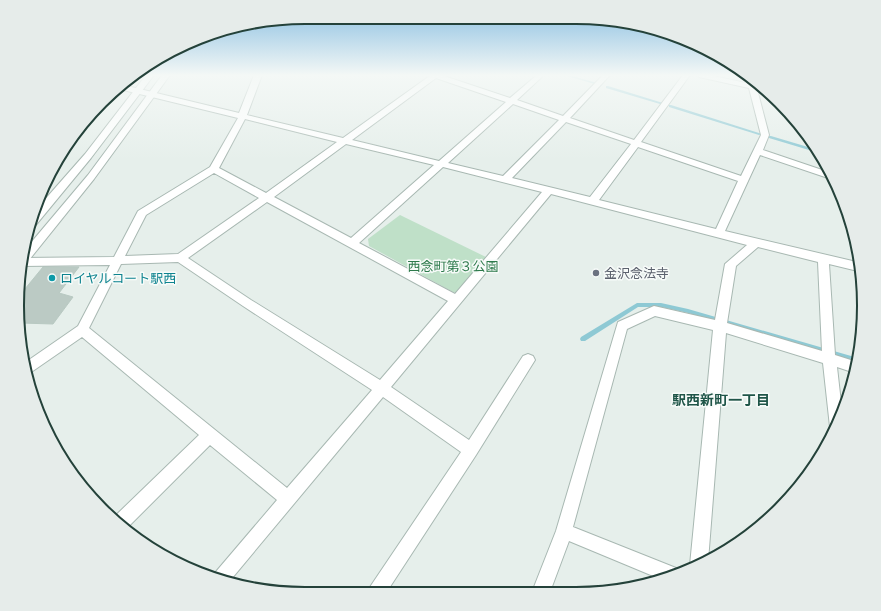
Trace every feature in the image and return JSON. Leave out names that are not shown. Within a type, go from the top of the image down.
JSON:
[{"type":"street","points":[[39,214],[88,156],[128,104]]},
{"type":"street","points":[[29,253],[91,177],[146,104]]},
{"type":"street","points":[[187,104],[549,190],[756,243],[855,266]]},
{"type":"street","points":[[31,366],[82,330],[142,213],[214,169],[242,117],[247,104]]},
{"type":"street","points":[[27,262],[82,262],[180,258],[396,104]]},
{"type":"street","points":[[352,244],[509,104]]},
{"type":"street","points":[[519,104],[744,180]]},
{"type":"street","points":[[505,180],[579,104]]},
{"type":"street","points":[[593,201],[666,104]]},
{"type":"street","points":[[719,233],[766,135],[759,104]]},
{"type":"street","points":[[758,151],[824,174]]},
{"type":"street","points":[[214,169],[456,300]]},
{"type":"street","points":[[225,575],[549,190]]},
{"type":"street","points":[[700,558],[721,322],[731,264],[756,243]]},
{"type":"street","points":[[180,258],[247,303],[381,388],[471,450]]},
{"type":"street","points":[[823,258],[829,354],[836,414]]},
{"type":"street","points":[[543,587],[564,531],[622,326],[654,311],[721,322],[829,354],[851,364]]},
{"type":"street","points":[[82,330],[288,499]]},
{"type":"street","points":[[380,587],[471,450],[528,360]]},
{"type":"street","points":[[123,520],[210,435]]},
{"type":"street","points":[[564,531],[665,572]]},
{"type":"green space","name":"西念町第３公園","points":[[400,215],[490,259],[462,292],[453,292],[369,246],[368,239]]},
{"type":"building","name":"ロイヤルコート駅西","points":[[43,267],[79,267],[59,293],[73,297],[53,324],[25,323],[25,289]]},
{"type":"waterway","points":[[670,106],[760,134]]},
{"type":"waterway","points":[[770,137],[810,149]]},
{"type":"waterway","points":[[583,339],[637,305],[661,305],[688,311],[852,358]]},
{"type":"place","name":"金沢念法寺","points":[[596,273]]},
{"type":"place","name":"ロイヤルコート駅西","points":[[52,278]]},
{"type":"district","name":"駅西新町一丁目","points":[[721,400]]}]
